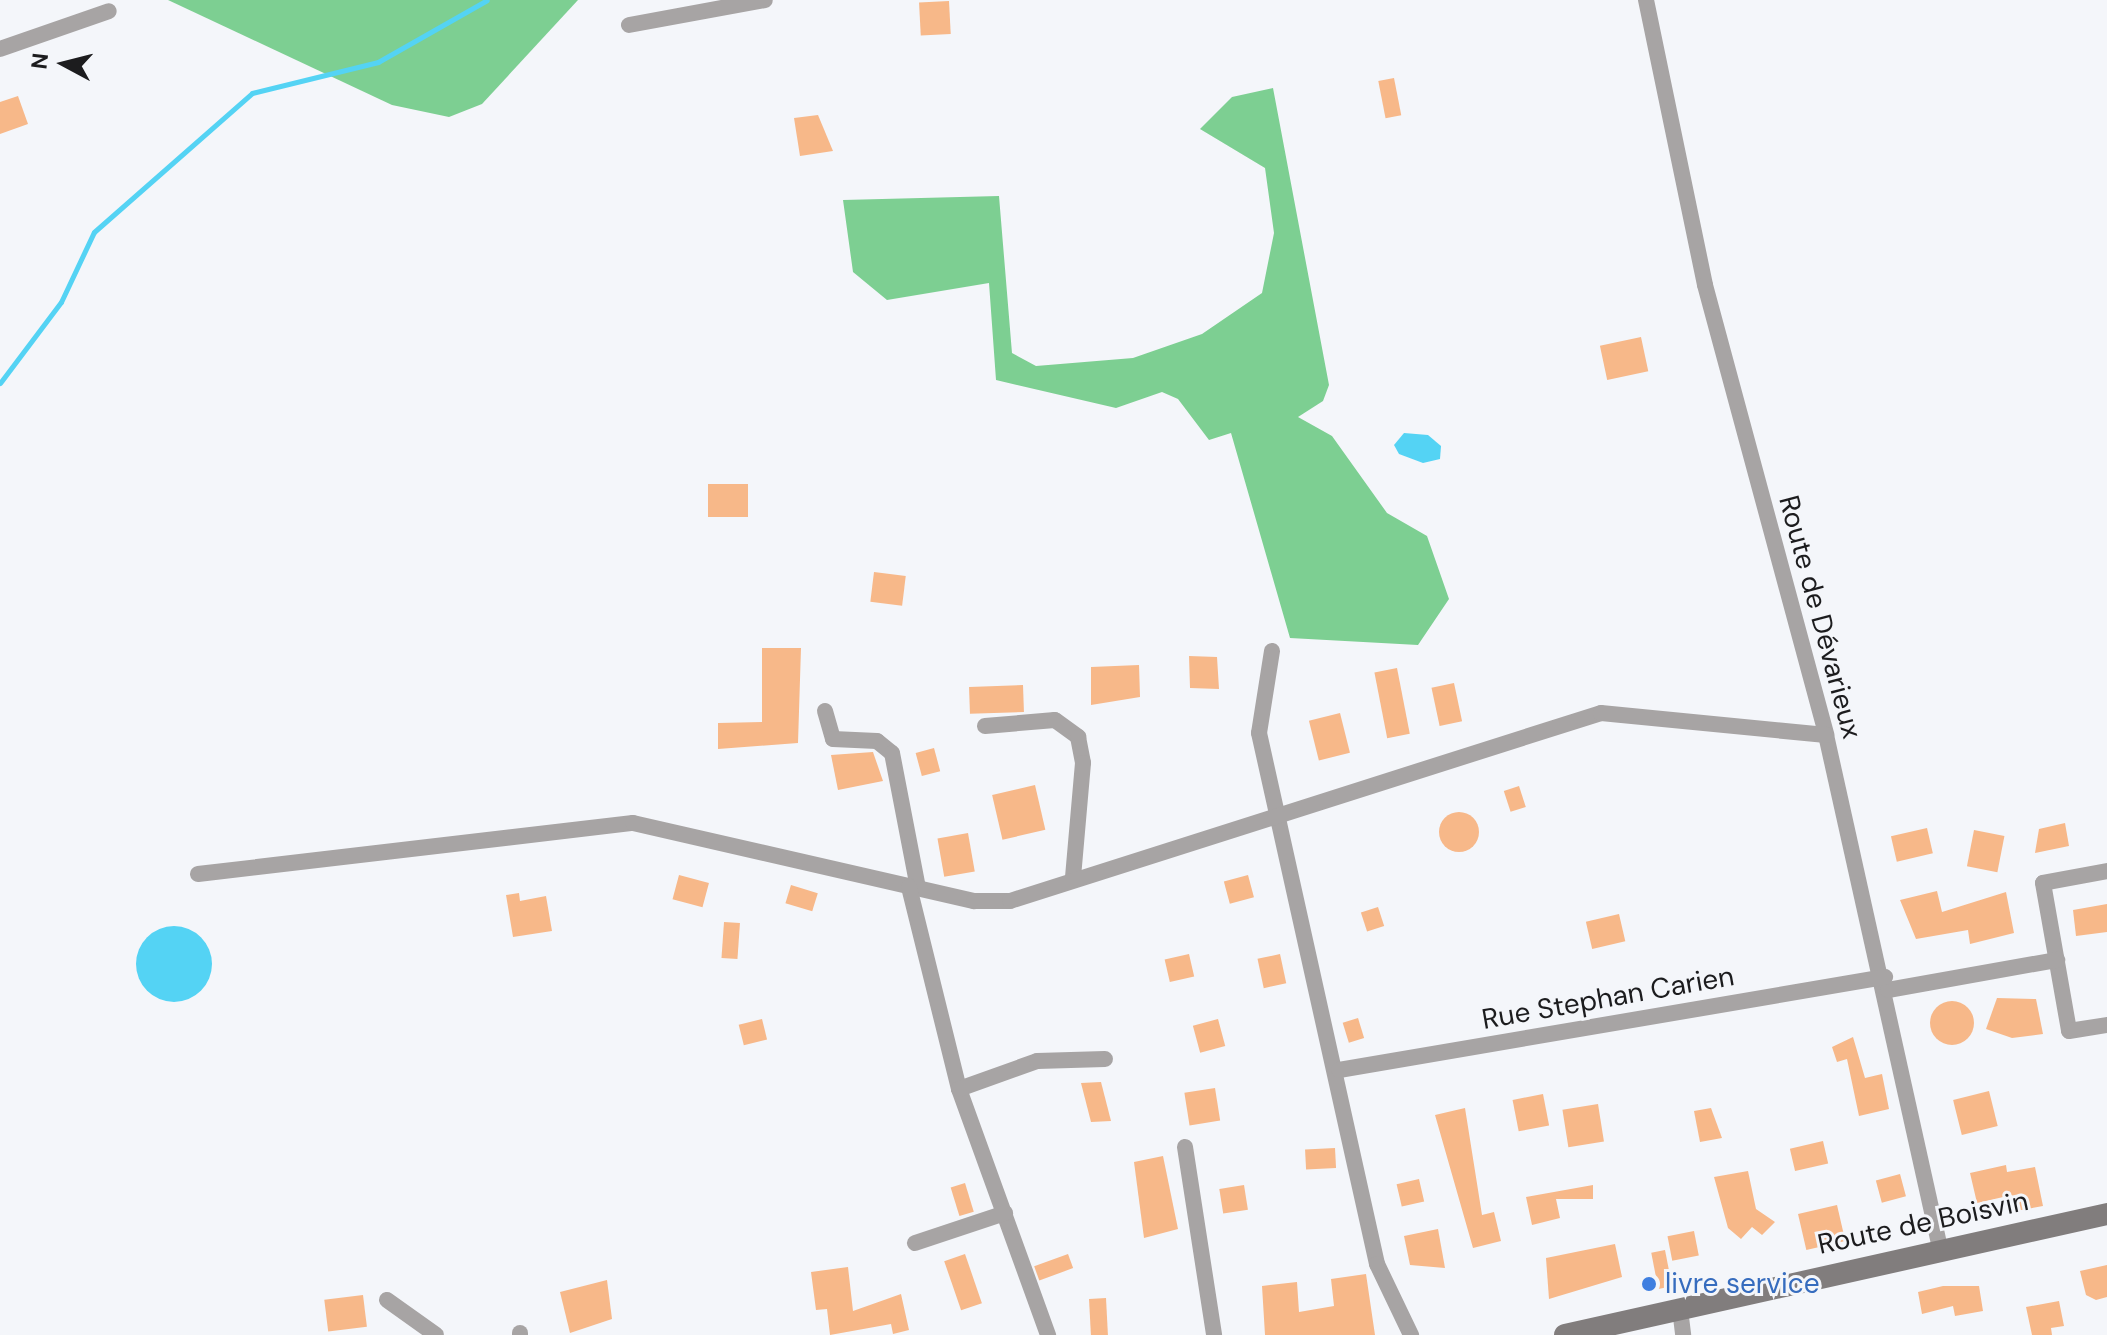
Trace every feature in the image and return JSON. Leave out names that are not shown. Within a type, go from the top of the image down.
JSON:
[{"type":"main road","name":"Route de Boisvin","points":[[1565,1335],[1940,1248],[2107,1214]]},
{"type":"street","points":[[629,25],[765,0]]},
{"type":"street","name":"Route de Dévarieux","points":[[1646,0],[1705,285],[1826,735],[1886,984],[1940,1248]]},
{"type":"street","points":[[0,49],[109,11]]},
{"type":"street","points":[[1272,651],[1259,733],[1339,1070],[1377,1264],[1411,1335]]},
{"type":"street","points":[[825,711],[833,739],[877,741],[892,753],[913,887],[959,1089],[1048,1335]]},
{"type":"street","points":[[198,874],[633,823],[913,887],[1010,901],[1073,877],[1278,817],[1601,713],[1826,735]]},
{"type":"street","points":[[985,726],[1055,720],[1078,737],[1083,763],[1073,877]]},
{"type":"street","points":[[2107,871],[2043,883],[2069,1031],[2107,1025]]},
{"type":"street","name":"Rue Stephan Carien","points":[[1339,1070],[2057,960]]},
{"type":"street","points":[[959,1089],[1037,1061],[1105,1059]]},
{"type":"street","points":[[1185,1147],[1214,1335]]},
{"type":"street","points":[[915,1243],[1005,1213]]},
{"type":"street","points":[[387,1300],[436,1335]]},
{"type":"street","points":[[1680,1309],[1683,1335]]},
{"type":"green space","points":[[168,0],[578,0],[482,104],[449,117],[392,105]]},
{"type":"green space","points":[[1273,88],[1329,385],[1323,401],[1298,417],[1332,436],[1387,513],[1427,536],[1449,599],[1418,645],[1290,638],[1231,433],[1209,440],[1178,399],[1162,392],[1116,408],[996,380],[989,283],[887,300],[853,272],[843,200],[999,196],[1012,353],[1036,366],[1133,358],[1202,334],[1262,293],[1274,233],[1265,168],[1200,129],[1232,97]]},
{"type":"water","points":[[1404,433],[1428,435],[1441,446],[1440,459],[1423,463],[1399,454],[1394,445]]},
{"type":"water","points":[[174,926],[189,929],[201,937],[209,949],[212,964],[209,979],[201,991],[189,999],[174,1002],[159,999],[147,991],[139,979],[136,964],[139,949],[147,937],[159,929]]},
{"type":"building","points":[[949,1],[951,34],[921,36],[919,3]]},
{"type":"building","points":[[1394,78],[1401,115],[1386,118],[1378,81]]},
{"type":"building","points":[[18,96],[28,124],[0,134],[0,102]]},
{"type":"building","points":[[818,115],[833,151],[800,156],[794,118]]},
{"type":"building","points":[[1641,337],[1648,371],[1607,380],[1600,346]]},
{"type":"building","points":[[708,484],[748,484],[748,517],[708,517]]},
{"type":"building","points":[[874,572],[906,576],[902,606],[870,602]]},
{"type":"building","points":[[762,648],[801,648],[798,743],[718,749],[718,723],[762,722]]},
{"type":"building","points":[[1189,656],[1217,657],[1219,689],[1190,688]]},
{"type":"building","points":[[1139,665],[1140,697],[1091,705],[1091,667]]},
{"type":"building","points":[[1397,668],[1410,734],[1387,738],[1374,672]]},
{"type":"building","points":[[1454,683],[1462,721],[1440,726],[1432,688]]},
{"type":"building","points":[[1023,685],[1024,712],[970,714],[969,687]]},
{"type":"building","points":[[1340,713],[1350,753],[1319,761],[1309,721]]},
{"type":"building","points":[[934,748],[940,771],[922,776],[916,753]]},
{"type":"building","points":[[873,752],[883,781],[838,790],[831,755]]},
{"type":"building","points":[[1035,785],[1045,830],[1002,840],[992,795]]},
{"type":"building","points":[[1519,786],[1526,807],[1511,812],[1504,791]]},
{"type":"building","points":[[1459,812],[1473,818],[1479,832],[1473,846],[1459,852],[1445,846],[1439,832],[1445,818]]},
{"type":"building","points":[[2065,823],[2069,846],[2035,853],[2039,829]]},
{"type":"building","points":[[1927,828],[1933,853],[1897,862],[1891,836]]},
{"type":"building","points":[[1974,830],[2004,836],[1997,872],[1967,866]]},
{"type":"building","points":[[968,833],[975,871],[944,877],[937,838]]},
{"type":"building","points":[[679,875],[709,883],[702,907],[673,899]]},
{"type":"building","points":[[1248,875],[1254,897],[1230,904],[1224,881]]},
{"type":"building","points":[[791,885],[818,893],[812,911],[785,903]]},
{"type":"building","points":[[1937,891],[1942,912],[2006,892],[2014,933],[1970,944],[1968,930],[1916,939],[1900,900]]},
{"type":"building","points":[[519,893],[520,901],[546,896],[552,931],[513,937],[506,895]]},
{"type":"building","points":[[2107,904],[2107,932],[2076,936],[2073,910]]},
{"type":"building","points":[[1378,907],[1384,926],[1367,932],[1361,913]]},
{"type":"building","points":[[1619,914],[1625,941],[1592,949],[1586,922]]},
{"type":"building","points":[[724,922],[740,923],[737,959],[721,958]]},
{"type":"building","points":[[1189,954],[1194,976],[1170,982],[1165,960]]},
{"type":"building","points":[[1280,954],[1286,983],[1264,988],[1258,959]]},
{"type":"building","points":[[1997,998],[2036,999],[2043,1034],[2012,1038],[1986,1029]]},
{"type":"building","points":[[1952,1001],[1968,1007],[1974,1023],[1968,1039],[1952,1045],[1936,1039],[1930,1023],[1936,1007]]},
{"type":"building","points":[[1358,1018],[1364,1038],[1349,1043],[1343,1023]]},
{"type":"building","points":[[762,1019],[767,1039],[744,1045],[739,1025]]},
{"type":"building","points":[[1218,1019],[1225,1046],[1200,1053],[1193,1026]]},
{"type":"building","points":[[1853,1037],[1865,1078],[1882,1074],[1889,1109],[1859,1116],[1847,1059],[1837,1062],[1832,1047]]},
{"type":"building","points":[[1101,1082],[1111,1121],[1091,1122],[1081,1083]]},
{"type":"building","points":[[1215,1088],[1220,1121],[1190,1125],[1184,1093]]},
{"type":"building","points":[[1989,1091],[1998,1126],[1962,1135],[1953,1100]]},
{"type":"building","points":[[1543,1094],[1549,1125],[1519,1131],[1513,1100]]},
{"type":"building","points":[[1598,1104],[1604,1142],[1568,1147],[1562,1110]]},
{"type":"building","points":[[1465,1108],[1482,1215],[1494,1212],[1501,1241],[1473,1248],[1435,1115]]},
{"type":"building","points":[[1711,1108],[1722,1138],[1700,1142],[1694,1111]]},
{"type":"building","points":[[1823,1141],[1828,1163],[1795,1171],[1790,1149]]},
{"type":"building","points":[[1335,1148],[1336,1168],[1306,1170],[1305,1150]]},
{"type":"building","points":[[1163,1156],[1178,1229],[1144,1238],[1134,1162]]},
{"type":"building","points":[[2006,1165],[2007,1172],[2035,1167],[2043,1206],[2016,1211],[2012,1195],[1977,1203],[1970,1173]]},
{"type":"building","points":[[1748,1171],[1756,1209],[1775,1222],[1762,1235],[1752,1227],[1741,1239],[1728,1228],[1714,1177]]},
{"type":"building","points":[[1900,1174],[1906,1196],[1882,1203],[1876,1180]]},
{"type":"building","points":[[1419,1179],[1424,1201],[1402,1207],[1397,1184]]},
{"type":"building","points":[[965,1183],[974,1212],[959,1216],[951,1187]]},
{"type":"building","points":[[1244,1185],[1248,1210],[1223,1214],[1219,1189]]},
{"type":"building","points":[[1593,1185],[1593,1199],[1556,1199],[1560,1218],[1532,1225],[1526,1197]]},
{"type":"building","points":[[1837,1205],[1845,1241],[1806,1250],[1798,1214]]},
{"type":"building","points":[[1438,1229],[1445,1268],[1410,1265],[1404,1236]]},
{"type":"building","points":[[1694,1231],[1699,1256],[1672,1261],[1667,1236]]},
{"type":"building","points":[[1615,1244],[1622,1277],[1549,1299],[1546,1258]]},
{"type":"building","points":[[1665,1250],[1672,1286],[1658,1289],[1651,1253]]},
{"type":"building","points":[[965,1254],[982,1303],[961,1310],[944,1261]]},
{"type":"building","points":[[1068,1254],[1073,1268],[1039,1280],[1034,1266]]},
{"type":"building","points":[[2107,1265],[2107,1297],[2096,1300],[2086,1295],[2080,1271]]},
{"type":"building","points":[[848,1267],[853,1311],[901,1294],[909,1330],[893,1334],[891,1324],[830,1335],[827,1309],[816,1310],[811,1272]]},
{"type":"building","points":[[1366,1274],[1375,1335],[1265,1335],[1262,1286],[1297,1282],[1299,1312],[1334,1306],[1331,1279]]},
{"type":"building","points":[[607,1280],[612,1319],[570,1333],[560,1292]]},
{"type":"building","points":[[1943,1286],[1979,1286],[1983,1311],[1955,1316],[1953,1306],[1922,1314],[1918,1292]]},
{"type":"building","points":[[363,1295],[367,1327],[328,1332],[324,1300]]},
{"type":"building","points":[[1106,1298],[1108,1335],[1091,1335],[1089,1299]]},
{"type":"building","points":[[2059,1301],[2064,1326],[2051,1328],[2052,1335],[2032,1335],[2026,1307]]},
{"type":"waterway","points":[[0,383],[61,302],[94,232],[252,93],[378,62],[487,0]]},
{"type":"place","name":"livre service","points":[[1649,1284]]}]
